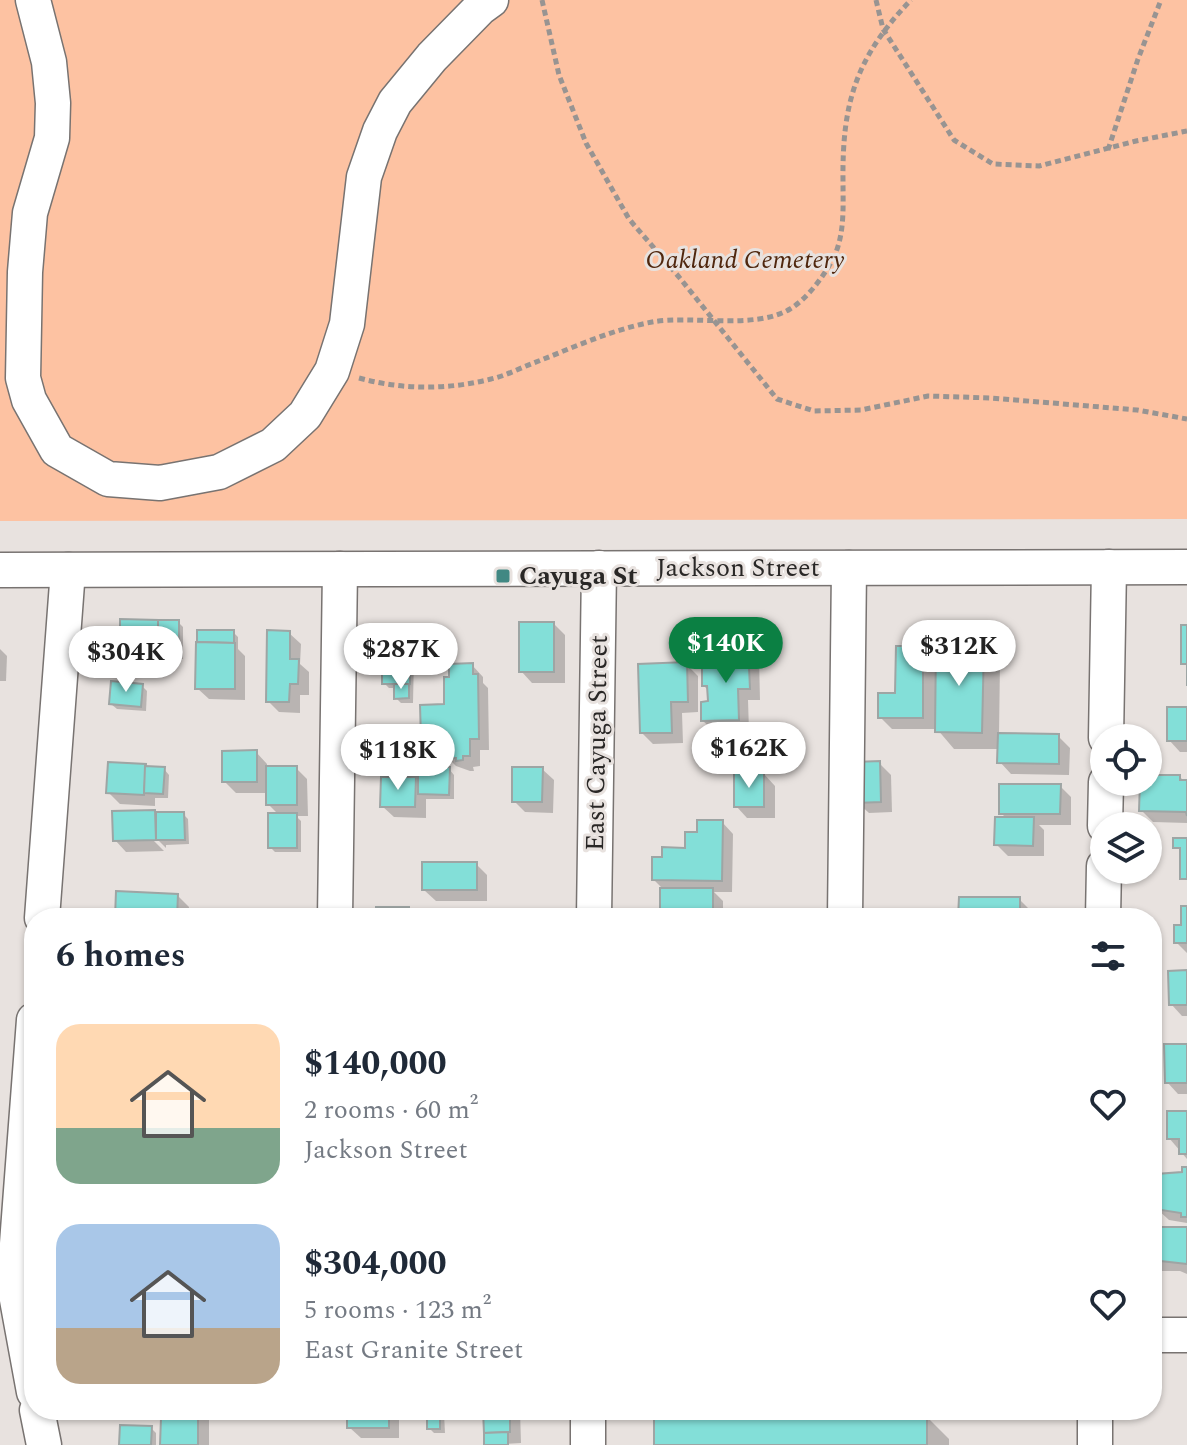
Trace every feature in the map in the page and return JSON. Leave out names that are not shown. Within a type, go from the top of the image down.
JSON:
[{"type":"street","points":[[33,0],[49,62],[53,103],[52,138],[30,213],[25,272],[23,378],[29,400],[57,450],[108,479],[160,483],[219,472],[273,445],[305,415],[332,371],[347,324],[364,177],[380,131],[395,102],[432,57],[491,0]]},
{"type":"street","points":[[1106,724],[1109,567]]},
{"type":"street","name":"Jackson Street","points":[[0,570],[1187,567]]},
{"type":"street","name":"East Cayuga Street","points":[[594,908],[599,568]]},
{"type":"street","points":[[845,908],[849,568]]},
{"type":"street","points":[[335,908],[340,569]]},
{"type":"street","points":[[43,908],[68,570]]},
{"type":"street","points":[[1103,908],[1104,884]]},
{"type":"street","points":[[24,1152],[14,1283],[24,1351]]},
{"type":"street","points":[[1162,1335],[1187,1335]]},
{"type":"street","points":[[39,1420],[44,1445]]},
{"type":"street","points":[[588,1420],[588,1445]]},
{"type":"street","points":[[1095,1420],[1095,1445]]},
{"type":"path","points":[[542,0],[559,75],[586,143],[629,219],[777,399],[814,411],[861,410],[928,396],[991,398],[1137,410],[1187,419]]},
{"type":"path","points":[[876,0],[883,29],[954,140],[993,164],[1039,166],[1187,131]]},
{"type":"path","points":[[332,371],[387,386],[438,388],[494,379],[632,326],[669,319],[749,320],[788,310],[813,288],[834,256],[844,218],[844,134],[852,88],[883,29],[911,0]]},
{"type":"path","points":[[1108,150],[1161,0]]},
{"type":"green space","name":"Oakland Cemetery","points":[[0,0],[1187,0],[1187,519],[0,521]]},
{"type":"building","points":[[120,619],[158,620],[158,650],[120,650]]},
{"type":"building","points":[[158,620],[179,620],[179,654],[145,654],[145,650],[158,650]]},
{"type":"building","points":[[519,622],[554,622],[554,672],[519,672]]},
{"type":"building","points":[[1181,625],[1187,625],[1187,664],[1181,664]]},
{"type":"building","points":[[197,630],[234,630],[234,643],[197,642]]},
{"type":"building","points":[[267,630],[290,631],[290,659],[299,659],[298,684],[290,684],[289,702],[266,702]]},
{"type":"building","points":[[196,642],[235,643],[235,689],[195,689]]},
{"type":"building","points":[[936,643],[984,644],[982,733],[935,732]]},
{"type":"building","points":[[748,645],[750,689],[738,689],[739,720],[701,721],[701,702],[708,701],[707,686],[702,686],[702,665],[725,664],[724,646]]},
{"type":"building","points":[[896,646],[923,646],[923,718],[878,718],[878,693],[895,693]]},
{"type":"building","points":[[358,647],[373,648],[373,659],[358,659]]},
{"type":"building","points":[[382,650],[410,650],[410,684],[382,684]]},
{"type":"building","points":[[687,662],[688,702],[671,702],[672,733],[640,733],[638,664]]},
{"type":"building","points":[[473,663],[473,674],[478,674],[479,739],[470,739],[470,756],[456,761],[456,758],[442,755],[442,738],[421,739],[420,705],[444,704],[444,677],[449,677],[449,664]]},
{"type":"building","points":[[111,681],[143,684],[141,707],[109,704]]},
{"type":"building","points":[[394,684],[409,684],[409,698],[394,699]]},
{"type":"building","points":[[1167,707],[1187,707],[1187,741],[1167,741]]},
{"type":"building","points":[[998,733],[1059,734],[1059,764],[997,763]]},
{"type":"building","points":[[257,750],[257,782],[222,782],[222,751]]},
{"type":"building","points":[[880,761],[881,802],[855,803],[854,762]]},
{"type":"building","points":[[108,762],[146,764],[144,795],[106,793]]},
{"type":"building","points":[[145,766],[165,767],[163,794],[144,793]]},
{"type":"building","points":[[266,766],[297,766],[297,805],[266,805]]},
{"type":"building","points":[[418,767],[450,767],[449,795],[418,794]]},
{"type":"building","points":[[512,767],[543,767],[542,802],[512,802]]},
{"type":"building","points":[[734,772],[764,772],[764,807],[734,807]]},
{"type":"building","points":[[1162,775],[1180,775],[1180,780],[1187,780],[1187,816],[1186,812],[1139,811],[1140,796],[1162,796]]},
{"type":"building","points":[[381,777],[416,777],[415,807],[380,807]]},
{"type":"building","points":[[999,784],[1061,784],[1060,814],[999,814]]},
{"type":"building","points":[[155,810],[156,840],[113,841],[112,811]]},
{"type":"building","points":[[156,812],[184,812],[185,840],[156,840]]},
{"type":"building","points":[[268,813],[297,813],[297,848],[268,848]]},
{"type":"building","points":[[995,817],[1034,817],[1033,846],[994,845]]},
{"type":"building","points":[[697,820],[723,820],[722,881],[652,880],[652,857],[662,857],[662,847],[685,848],[685,832],[697,832]]},
{"type":"building","points":[[1173,838],[1187,838],[1187,879],[1180,879],[1180,848],[1173,848]]},
{"type":"building","points":[[422,862],[477,862],[477,890],[422,890]]},
{"type":"building","points":[[660,888],[713,888],[713,908],[660,908]]},
{"type":"building","points":[[116,891],[178,894],[177,908],[115,908]]},
{"type":"building","points":[[959,897],[1020,897],[1020,908],[958,908]]},
{"type":"building","points":[[1181,906],[1187,906],[1187,943],[1174,943],[1174,925],[1181,925]]},
{"type":"building","points":[[1187,970],[1187,1005],[1169,1005],[1168,971]]},
{"type":"building","points":[[1164,1044],[1187,1044],[1187,1083],[1165,1083]]},
{"type":"building","points":[[1167,1111],[1187,1111],[1187,1154],[1179,1154],[1179,1139],[1167,1139]]},
{"type":"building","points":[[1182,1167],[1187,1167],[1187,1217],[1162,1210],[1162,1174],[1182,1172]]},
{"type":"building","points":[[1162,1227],[1187,1227],[1187,1264],[1162,1261]]},
{"type":"building","points":[[161,1420],[198,1420],[198,1445],[160,1445]]},
{"type":"building","points":[[347,1420],[389,1420],[389,1428],[347,1428]]},
{"type":"building","points":[[427,1420],[440,1420],[440,1429],[427,1429]]},
{"type":"building","points":[[483,1420],[510,1420],[510,1432],[484,1433]]},
{"type":"building","points":[[654,1420],[927,1420],[927,1445],[654,1445]]},
{"type":"building","points":[[120,1425],[152,1426],[151,1445],[119,1445]]},
{"type":"building","points":[[508,1432],[508,1445],[484,1445],[484,1433]]},
{"type":"place","name":"Cayuga St","points":[[503,576]]}]
